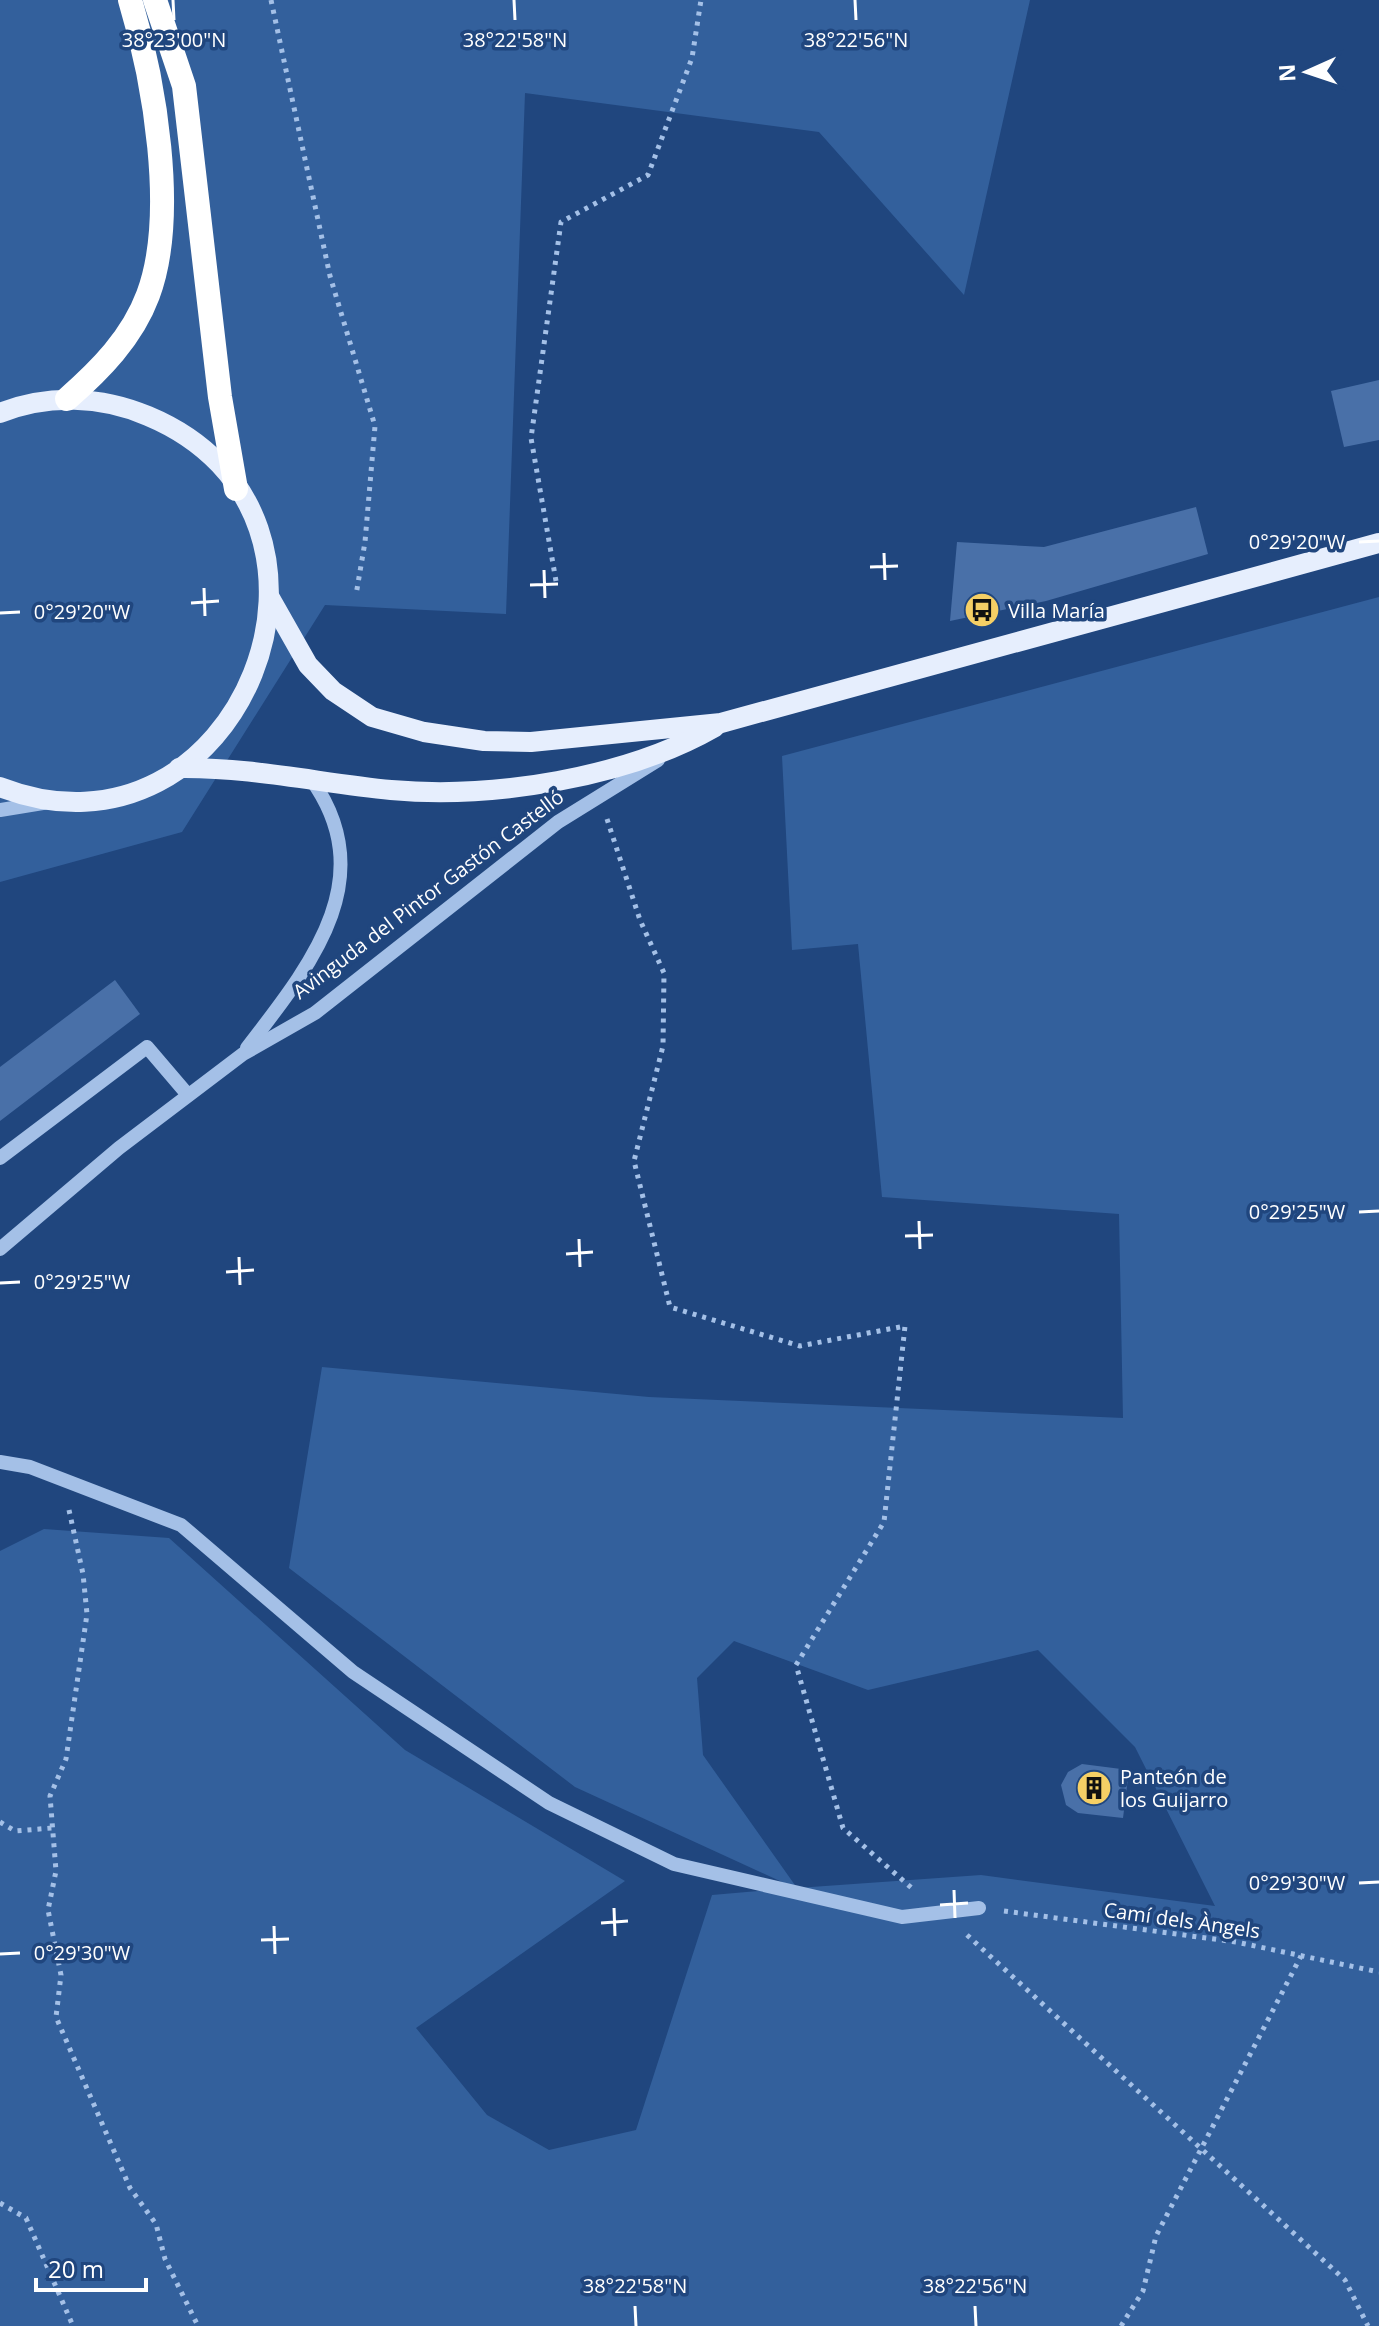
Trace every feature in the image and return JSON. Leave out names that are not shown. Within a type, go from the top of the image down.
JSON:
[{"type":"highway","points":[[67,399],[98,372],[129,334],[149,294],[160,241],[158,138],[145,50],[130,0]]},
{"type":"highway","points":[[155,0],[184,86],[220,397],[236,489]]},
{"type":"main road","points":[[0,413],[19,406],[67,399],[100,401],[163,422],[208,455],[236,489],[261,541],[270,598],[266,638],[236,712],[210,743],[179,768],[142,787],[102,798],[59,800],[0,787]]},
{"type":"main road","name":"Avinguda del Pintor Gastón Castelló","points":[[270,598],[308,665],[333,691],[372,717],[424,732],[484,741],[531,742],[721,723],[1379,543]]},
{"type":"main road","name":"Avinguda del Pintor Gastón Castelló","points":[[179,768],[225,768],[393,790],[450,791],[561,780],[683,746],[721,723]]},
{"type":"street","name":"Avinguda del Pintor Gastón Castelló","points":[[0,1249],[47,1205],[188,1095],[243,1054],[315,1013],[558,822],[683,746]]},
{"type":"street","name":"Avinguda del Pintor Gastón Castelló","points":[[243,1054],[321,943],[336,902],[340,835],[330,806],[311,779]]},
{"type":"street","points":[[0,810],[59,800]]},
{"type":"street","points":[[0,1158],[147,1047],[188,1095]]},
{"type":"street","points":[[0,1462],[62,1479],[181,1525],[353,1672],[549,1803],[674,1864],[902,1917],[979,1908]]},
{"type":"path","points":[[271,0],[330,276],[375,426],[365,542],[356,595]]},
{"type":"path","points":[[556,581],[531,438],[561,222],[648,175],[692,58],[701,0]]},
{"type":"path","points":[[600,795],[640,920],[664,973],[663,1046],[634,1161],[670,1307],[800,1346],[905,1326],[884,1522],[796,1665],[843,1828],[939,1913],[990,1953],[1345,2280],[1368,2326]]},
{"type":"path","points":[[62,1479],[61,1498],[72,1513],[87,1614],[66,1759],[50,1796],[56,1871],[48,1910],[61,1975],[56,2017],[130,2188],[156,2224],[165,2259],[198,2326]]},
{"type":"path","points":[[0,1822],[15,1831],[52,1828]]},
{"type":"path","name":"Camí dels Àngels","points":[[979,1908],[1236,1942],[1379,1972]]},
{"type":"path","points":[[1121,2326],[1143,2291],[1156,2236],[1301,1956]]},
{"type":"path","points":[[0,2203],[26,2218],[73,2326]]},
{"type":"shaded area","points":[[0,0],[1030,0],[964,295],[819,132],[525,93],[506,614],[325,605],[182,832],[0,882]]},
{"type":"shaded area","points":[[1379,597],[1379,2326],[0,2326],[0,1551],[44,1529],[169,1538],[405,1750],[625,1881],[416,2028],[487,2115],[549,2150],[636,2130],[712,1895],[795,1888],[575,1787],[289,1568],[322,1367],[649,1397],[1123,1418],[1119,1214],[882,1197],[858,944],[792,950],[782,756]],"holes":[[[734,1641],[868,1690],[1038,1650],[1135,1747],[1215,1906],[981,1875],[797,1888],[703,1755],[697,1678]]]},
{"type":"building","points":[[1379,380],[1379,440],[1344,447],[1331,391]]},
{"type":"building","points":[[1196,507],[1208,554],[1046,601],[950,621],[957,542],[1044,547]]},
{"type":"building","points":[[115,980],[140,1014],[0,1121],[0,1067]]},
{"type":"building","name":"Panteón de los Guijarro","points":[[1082,1764],[1129,1770],[1123,1818],[1078,1813],[1066,1805],[1061,1785],[1068,1772]]},
{"type":"place","name":"Villa María","points":[[982,610]]},
{"type":"place","name":"Panteón de los Guijarro","points":[[1094,1788]]}]
